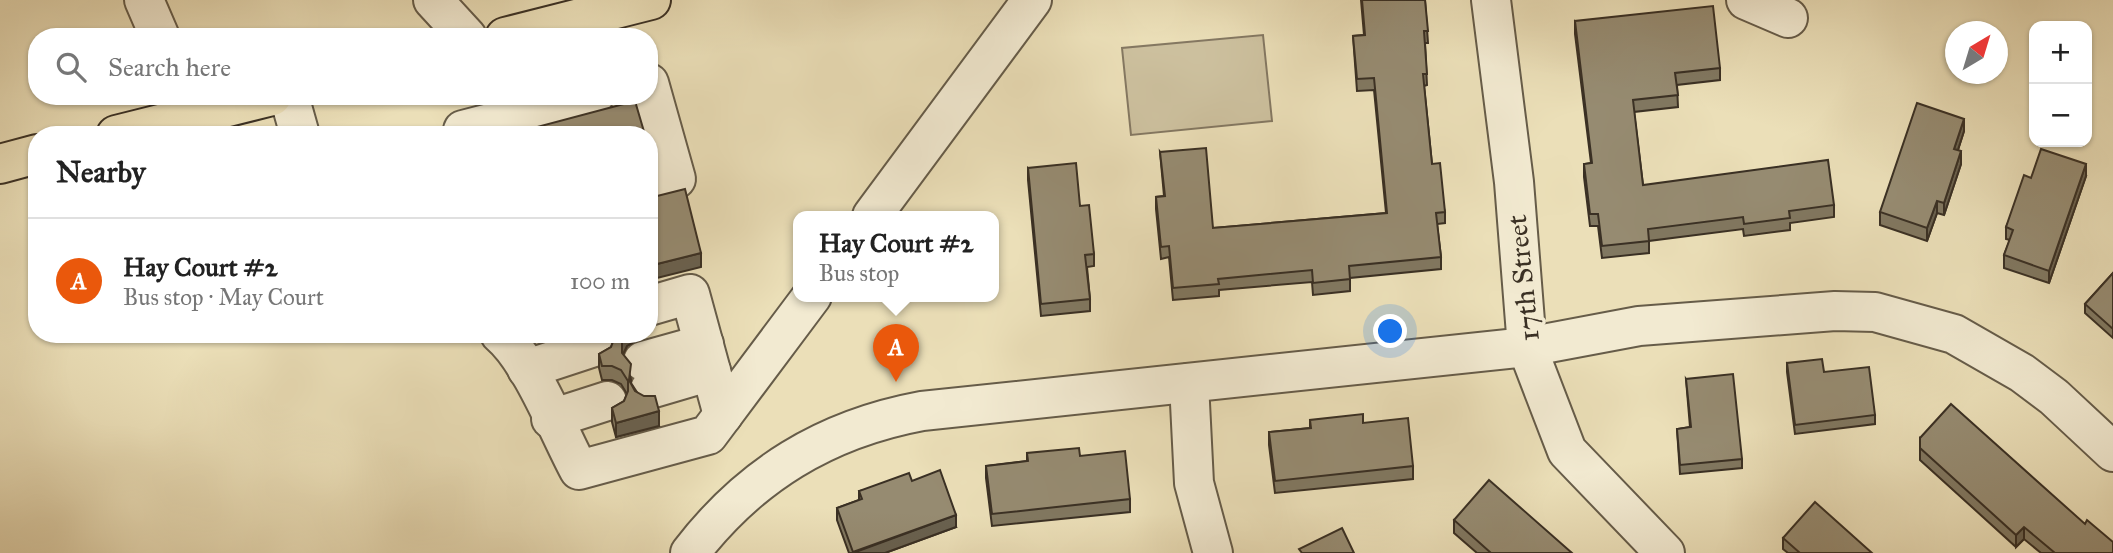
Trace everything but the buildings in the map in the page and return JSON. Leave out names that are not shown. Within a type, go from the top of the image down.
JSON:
[{"type":"main road","points":[[546,28],[651,0]]},
{"type":"main road","points":[[139,126],[187,107]]},
{"type":"main road","points":[[0,164],[28,156]]},
{"type":"street","points":[[144,0],[155,28]]},
{"type":"street","points":[[433,0],[459,28]]},
{"type":"street","points":[[876,211],[1032,0]]},
{"type":"street","name":"17th Street","points":[[1491,0],[1514,182],[1527,347],[1567,451],[1665,553]]},
{"type":"street","points":[[1746,0],[1787,18]]},
{"type":"street","points":[[292,105],[297,126]]},
{"type":"street","points":[[515,126],[551,113],[597,105]]},
{"type":"street","points":[[655,105],[676,179],[658,183]]},
{"type":"street","points":[[658,303],[690,294],[723,415]]},
{"type":"street","points":[[529,365],[579,470],[708,435],[808,302]]},
{"type":"street","points":[[690,553],[715,520],[776,468],[846,431],[883,418],[922,411],[1527,347],[1639,326],[1835,310],[1875,312],[1954,334],[2011,366],[2054,397],[2113,453]]},
{"type":"street","points":[[647,359],[704,344]]},
{"type":"street","points":[[647,359],[704,344]]},
{"type":"street","points":[[529,365],[600,373],[529,365]]},
{"type":"street","points":[[1189,383],[1194,483],[1213,553]]},
{"type":"shaded area","points":[[1263,35],[1272,121],[1131,135],[1122,48]]},
{"type":"place","name":"Hay Court #2","points":[[896,382]]}]
